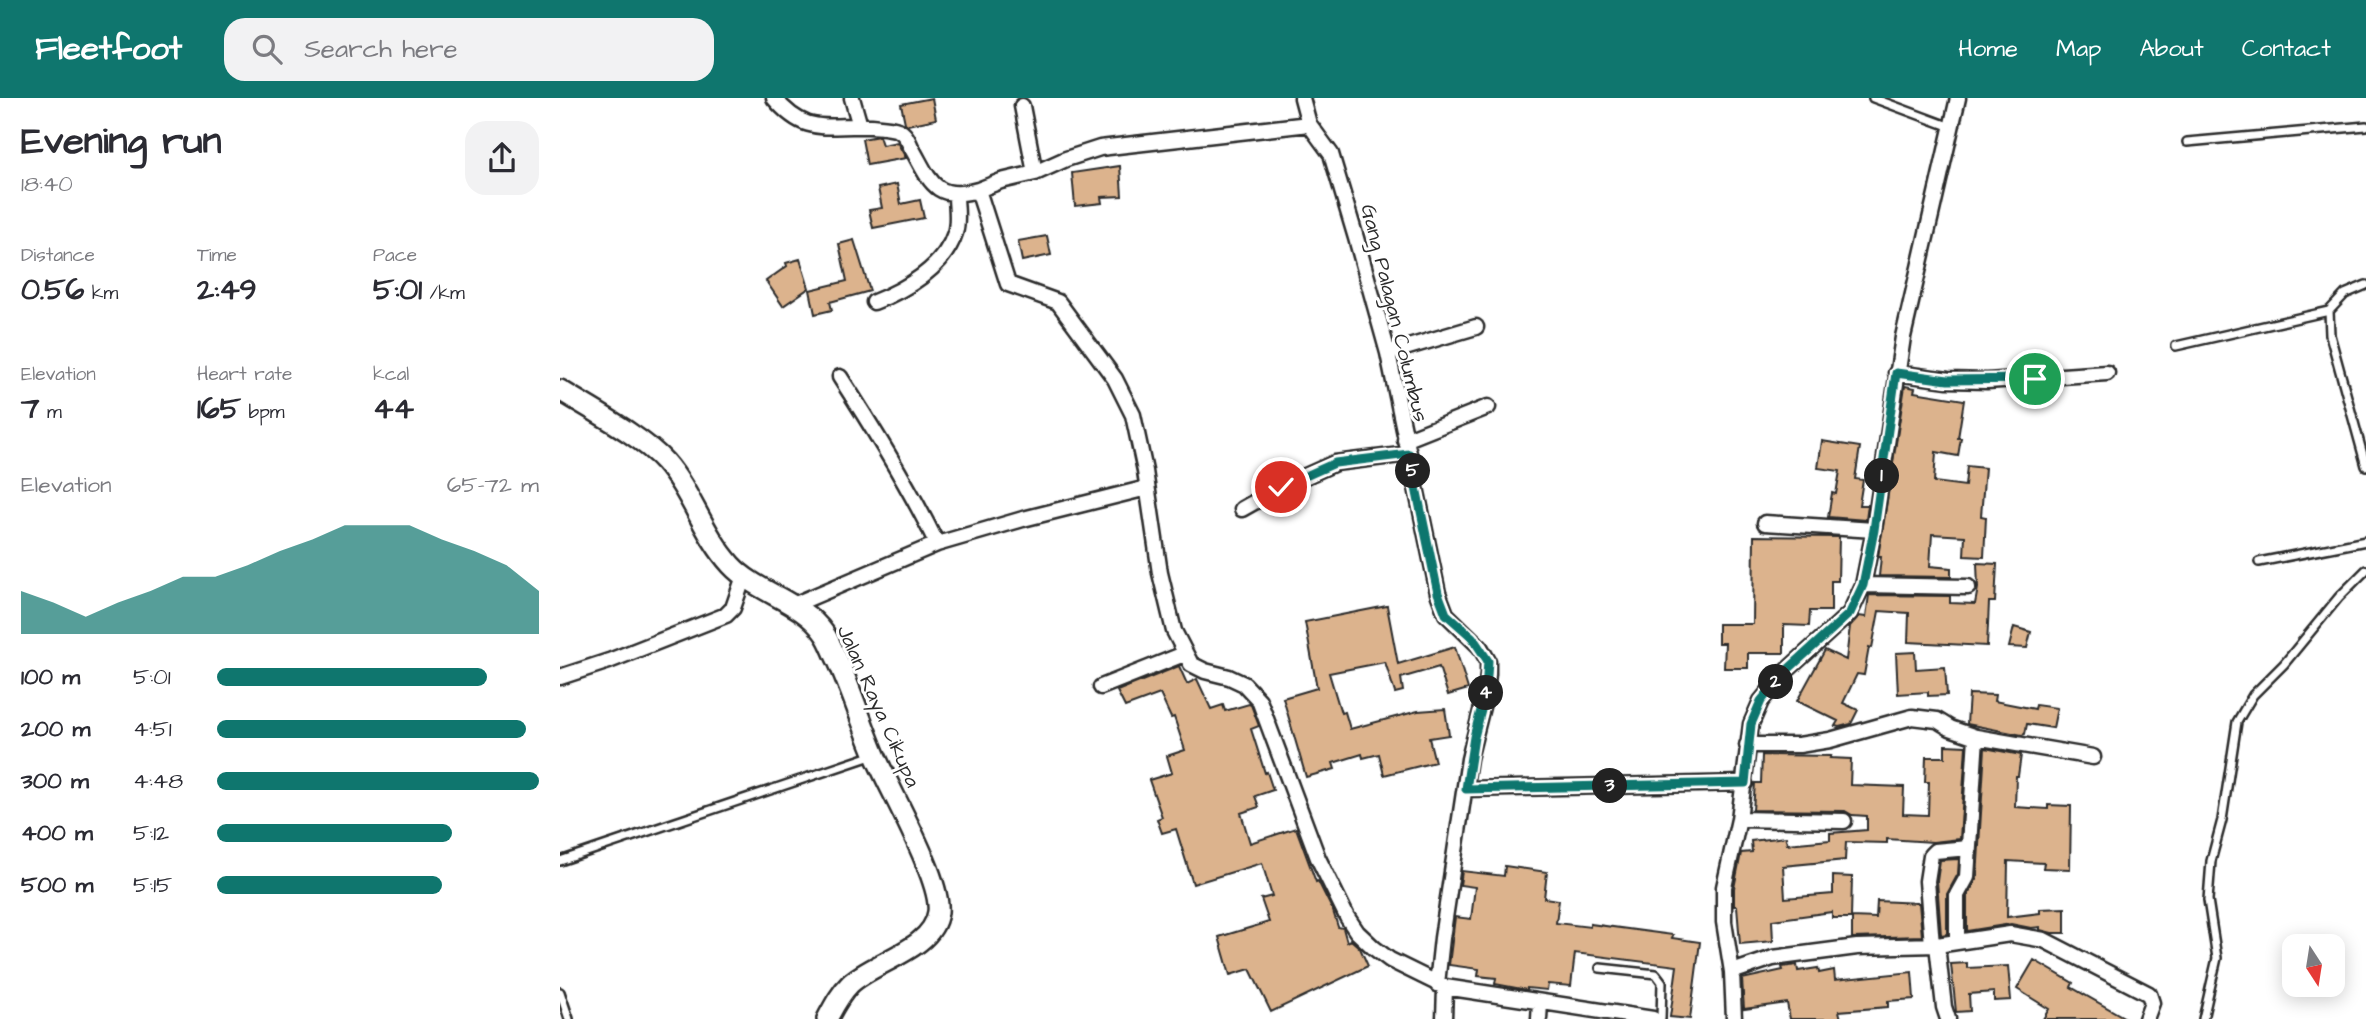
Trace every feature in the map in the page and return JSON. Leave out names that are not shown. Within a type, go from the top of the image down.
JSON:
[{"type":"main road","name":"Jalan Raya Cikupa","points":[[560,390],[650,448],[680,482],[716,545],[732,566],[814,620],[826,635],[858,707],[875,755],[931,877],[938,902],[935,923],[918,943],[851,983],[839,996],[827,1019]]},
{"type":"street","points":[[774,98],[786,112],[805,124],[822,128],[886,127],[899,131],[905,135],[938,189],[956,195],[1035,173],[1100,148],[1310,124]]},
{"type":"street","points":[[852,98],[860,126]]},
{"type":"street","name":"Gang Palagan Columbus","points":[[1302,98],[1310,124],[1331,154],[1388,353],[1438,593],[1446,614],[1472,637],[1488,661],[1486,691],[1474,737],[1442,938],[1441,986],[1444,1019]]},
{"type":"street","points":[[1734,1019],[1732,972],[1724,922],[1724,887],[1745,783],[1751,724],[1761,701],[1784,673],[1850,613],[1863,585],[1911,295],[1958,98]]},
{"type":"street","points":[[1021,106],[1035,173]]},
{"type":"street","points":[[978,190],[1008,284],[1058,302],[1115,379],[1133,415],[1169,616],[1184,653],[1191,664],[1244,684],[1258,699],[1318,858],[1357,932],[1390,960],[1441,986],[1653,1019]]},
{"type":"street","points":[[874,302],[902,291],[929,272],[950,244],[957,222],[956,195]]},
{"type":"street","points":[[1388,353],[1476,327]]},
{"type":"street","points":[[1896,373],[1948,380],[1987,381],[2107,373]]},
{"type":"street","points":[[839,377],[898,469],[930,547]]},
{"type":"street","points":[[1242,509],[1281,487],[1335,463],[1407,447],[1488,407]]},
{"type":"street","points":[[791,606],[930,547],[1023,519],[1147,488]]},
{"type":"street","points":[[1765,523],[1874,530]]},
{"type":"street","points":[[560,677],[609,661],[726,615],[733,608],[744,576]]},
{"type":"street","points":[[1863,585],[1968,587]]},
{"type":"street","points":[[1101,687],[1184,653]]},
{"type":"street","points":[[1747,746],[1799,745],[1830,740],[1912,717],[1937,720],[1950,728],[1976,737],[2093,757]]},
{"type":"street","points":[[1957,942],[1957,895],[1967,877],[1976,737]]},
{"type":"street","points":[[1466,789],[1745,783]]},
{"type":"street","points":[[1739,819],[1844,821]]},
{"type":"street","points":[[1948,1019],[1934,945],[1927,881],[1931,855],[1935,851],[1969,848]]},
{"type":"street","points":[[1732,972],[1773,958],[1857,947],[1934,945],[2010,934],[2044,940],[2149,994],[2152,1003],[2146,1019]]},
{"type":"street","points":[[1539,1019],[1540,1003]]},
{"type":"lane","points":[[1873,98],[1951,127]]},
{"type":"lane","points":[[2187,142],[2366,126]]},
{"type":"lane","points":[[2176,346],[2329,311],[2345,294],[2366,285]]},
{"type":"lane","points":[[2329,311],[2330,335],[2366,466]]},
{"type":"lane","points":[[2259,562],[2366,541]]},
{"type":"lane","points":[[2203,1019],[2217,958],[2208,900],[2211,861],[2222,820],[2237,722],[2253,695],[2284,664],[2339,597],[2366,570]]},
{"type":"lane","points":[[560,861],[875,755]]},
{"type":"lane","points":[[1600,968],[1656,974],[1662,982],[1661,1019]]},
{"type":"lane","points":[[560,992],[569,1019]]},
{"type":"building","points":[[932,98],[936,119],[908,125],[905,123],[901,104]]},
{"type":"building","points":[[879,136],[882,145],[897,142],[906,158],[867,165],[862,139]]},
{"type":"building","points":[[1120,166],[1122,196],[1101,197],[1102,203],[1075,206],[1072,173]]},
{"type":"building","points":[[897,184],[901,204],[920,200],[924,218],[873,228],[869,210],[882,208],[878,188]]},
{"type":"building","points":[[1047,236],[1051,255],[1022,261],[1018,241]]},
{"type":"building","points":[[854,240],[870,291],[830,302],[832,310],[815,314],[810,290],[847,281],[839,244]]},
{"type":"building","points":[[800,259],[809,288],[783,306],[766,281],[787,266],[786,263]]},
{"type":"building","points":[[1905,386],[1915,388],[1914,392],[1964,400],[1958,456],[1936,452],[1934,482],[1965,486],[1967,466],[1985,468],[1981,516],[1986,517],[1984,557],[1964,556],[1965,536],[1932,534],[1930,566],[1951,568],[1951,577],[1879,576],[1881,557],[1878,557]]},
{"type":"building","points":[[1822,441],[1860,447],[1855,479],[1863,480],[1859,505],[1868,505],[1866,520],[1828,517],[1832,493],[1836,494],[1840,471],[1818,468]]},
{"type":"building","points":[[1754,536],[1839,537],[1838,581],[1831,581],[1831,611],[1810,611],[1809,626],[1784,625],[1784,653],[1748,653],[1748,668],[1724,668],[1725,643],[1718,643],[1718,624],[1753,624]]},
{"type":"building","points":[[1977,563],[1997,564],[1995,602],[1989,602],[1987,646],[1908,642],[1909,613],[1879,611],[1864,675],[1857,674],[1843,703],[1858,710],[1851,724],[1835,726],[1838,721],[1797,701],[1825,650],[1846,660],[1850,626],[1859,616],[1866,617],[1869,595],[1950,596],[1950,603],[1975,604],[1978,588]]},
{"type":"building","points":[[1387,606],[1398,664],[1455,647],[1468,689],[1448,695],[1439,667],[1401,678],[1403,691],[1395,693],[1385,662],[1329,673],[1341,713],[1345,712],[1350,729],[1418,711],[1445,709],[1449,735],[1429,738],[1435,762],[1384,775],[1379,754],[1363,758],[1362,754],[1333,763],[1335,769],[1306,777],[1283,698],[1317,688],[1305,622]]},
{"type":"building","points":[[2014,627],[2031,632],[2027,648],[2009,647]]},
{"type":"building","points":[[1915,652],[1916,669],[1945,667],[1947,695],[1928,696],[1928,692],[1898,694],[1896,653]]},
{"type":"building","points":[[1179,666],[1187,684],[1197,679],[1211,709],[1223,705],[1225,711],[1251,705],[1259,726],[1251,729],[1273,790],[1255,796],[1259,807],[1241,813],[1250,843],[1296,828],[1316,882],[1318,881],[1333,911],[1338,927],[1343,928],[1347,942],[1351,940],[1360,948],[1368,966],[1271,1012],[1250,969],[1230,975],[1219,937],[1269,922],[1261,899],[1272,896],[1262,863],[1193,884],[1176,829],[1162,833],[1157,819],[1162,817],[1149,780],[1172,773],[1167,756],[1185,750],[1174,717],[1171,718],[1160,694],[1125,707],[1117,691]]},
{"type":"building","points":[[1969,694],[1995,695],[1994,701],[2035,709],[2036,705],[2057,708],[2053,728],[2027,724],[2025,734],[2022,735],[1967,724]]},
{"type":"building","points":[[1945,745],[1966,746],[1960,839],[1933,842],[1887,839],[1887,843],[1846,842],[1845,860],[1783,866],[1785,898],[1833,894],[1833,876],[1852,877],[1851,918],[1832,918],[1832,912],[1772,920],[1773,941],[1740,944],[1734,888],[1741,853],[1752,852],[1751,841],[1786,837],[1787,844],[1830,840],[1830,833],[1867,830],[1867,816],[1852,815],[1845,811],[1753,810],[1755,783],[1761,783],[1762,755],[1851,759],[1850,785],[1904,787],[1903,814],[1928,815],[1929,782],[1925,782],[1926,757],[1945,757]]},
{"type":"building","points":[[1985,748],[2021,755],[2016,776],[2015,807],[2048,809],[2048,805],[2071,806],[2070,869],[2043,868],[2044,863],[2008,861],[2007,917],[2040,913],[2040,909],[2065,908],[2065,933],[2052,933],[2040,930],[2040,927],[2011,924],[1967,931],[1967,897],[1977,878]]},
{"type":"building","points":[[1959,859],[1958,874],[1947,894],[1947,934],[1941,935],[1937,881],[1940,860]]},
{"type":"building","points":[[1505,866],[1547,872],[1544,898],[1559,900],[1556,923],[1590,927],[1590,924],[1673,935],[1672,938],[1700,942],[1690,1019],[1670,1017],[1677,966],[1575,953],[1571,986],[1548,984],[1547,990],[1527,990],[1495,984],[1496,978],[1478,976],[1479,969],[1449,965],[1455,917],[1471,919],[1475,887],[1460,885],[1462,871],[1504,876]]},
{"type":"building","points":[[1877,901],[1919,903],[1922,936],[1852,938],[1852,917],[1876,918]]},
{"type":"building","points":[[2034,960],[2073,983],[2071,987],[2127,1019],[2043,1019],[2049,1009],[2017,989]]},
{"type":"building","points":[[1967,963],[1967,968],[2008,966],[2011,1000],[1994,1001],[1994,992],[1969,994],[1970,1011],[1956,1012],[1951,964]]},
{"type":"building","points":[[1797,965],[1798,971],[1818,968],[1819,973],[1834,970],[1835,980],[1912,972],[1914,999],[1888,1001],[1888,1007],[1839,1011],[1841,1019],[1790,1019],[1787,1003],[1744,1009],[1742,979]]},
{"type":"route","points":[[1281,487],[1335,463],[1409,454],[1438,593],[1446,614],[1472,637],[1488,661],[1486,691],[1469,759],[1466,789],[1745,783],[1751,724],[1761,701],[1784,673],[1850,613],[1863,585],[1874,530],[1896,373],[1948,380],[2035,379]]}]
